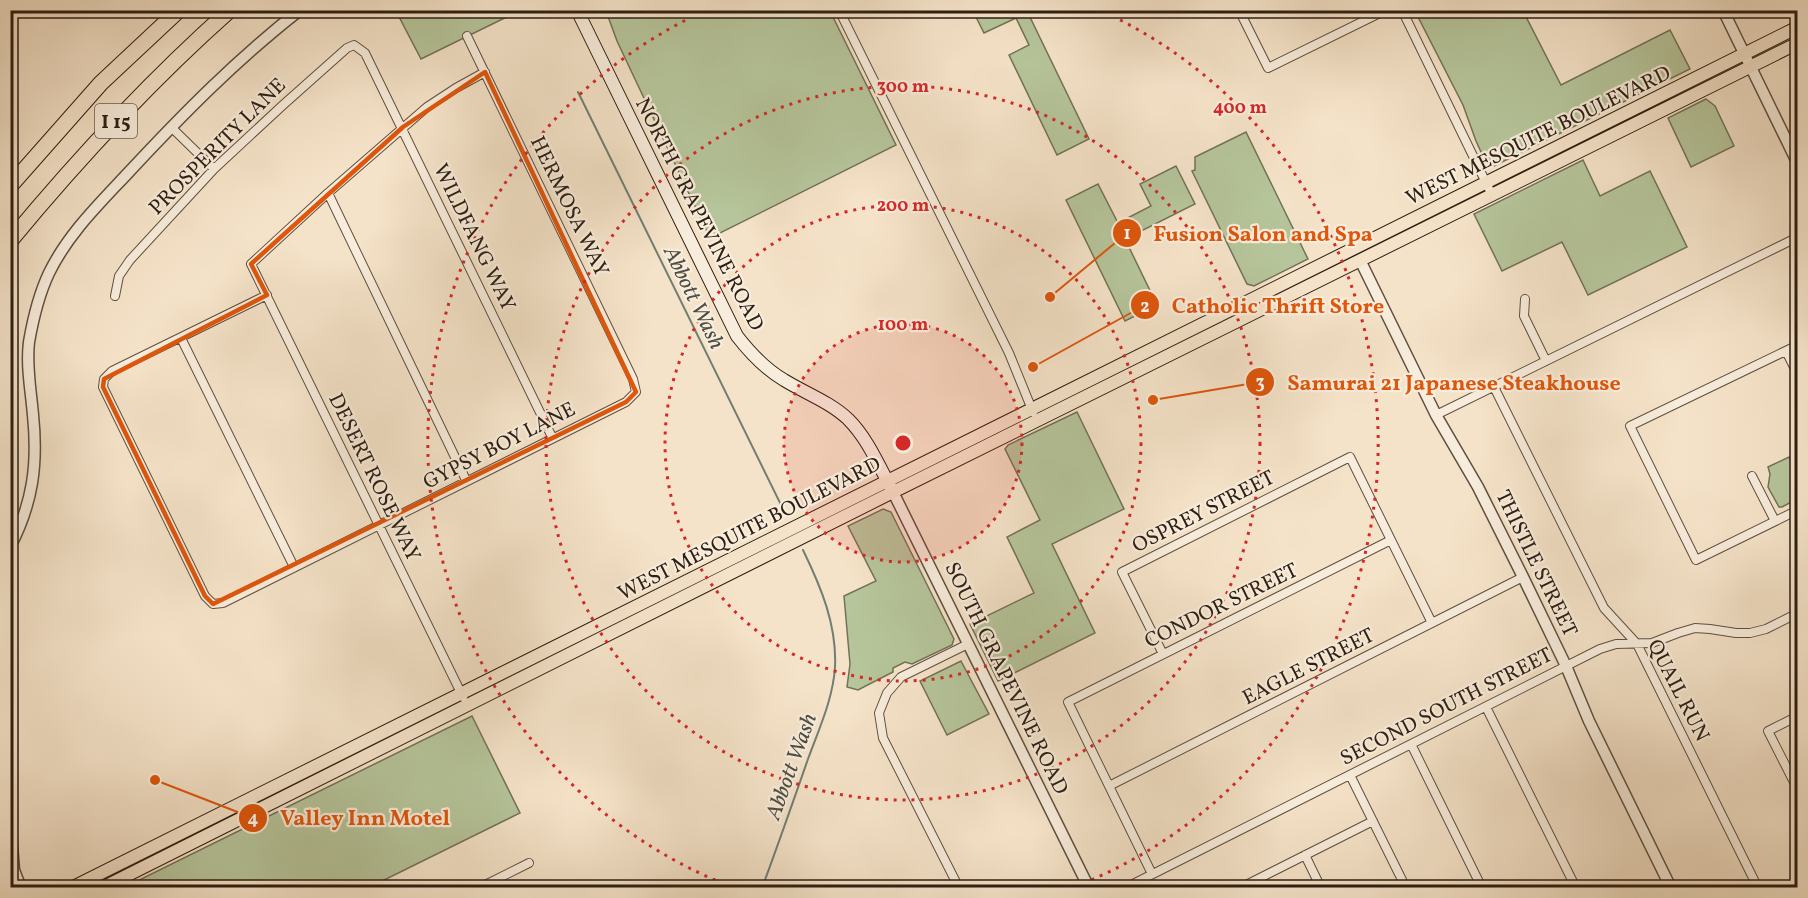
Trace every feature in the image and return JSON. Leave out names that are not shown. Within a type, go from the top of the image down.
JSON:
[{"type":"highway","name":"I 15","points":[[10,186],[101,83],[179,10]]},
{"type":"highway","name":"I 15","points":[[10,241],[62,179],[128,108],[230,10]]},
{"type":"main road","name":"NORTH GRAPEVINE ROAD","points":[[577,10],[737,336],[766,368],[847,418],[860,433],[890,487]]},
{"type":"main road","name":"WEST MESQUITE BOULEVARD","points":[[71,888],[669,590],[1038,421],[1492,195],[1746,61],[1797,27]]},
{"type":"main road","name":"WEST MESQUITE BOULEVARD","points":[[102,888],[676,602],[1032,408],[1102,373],[1486,182],[1746,61],[1797,43]]},
{"type":"main road","points":[[1354,248],[1360,260]]},
{"type":"main road","points":[[1102,373],[1108,385]]},
{"type":"main road","points":[[669,590],[676,602]]},
{"type":"street","points":[[10,547],[25,517],[35,465],[35,430],[28,368],[29,343],[39,295],[50,271],[66,244],[86,218],[171,127],[238,62],[300,10]]},
{"type":"street","points":[[839,10],[1009,353],[1038,421]]},
{"type":"street","points":[[1239,10],[1268,68],[1386,10]]},
{"type":"street","points":[[1402,10],[1492,195]]},
{"type":"street","points":[[1723,10],[1797,164]]},
{"type":"street","name":"HERMOSA WAY","points":[[467,36],[633,379],[636,392]]},
{"type":"street","name":"PROSPERITY LANE","points":[[115,296],[119,276],[130,260],[214,170],[347,48],[354,45],[365,53]]},
{"type":"street","name":"WILDFANG WAY","points":[[365,53],[552,437]]},
{"type":"street","points":[[466,480],[328,193],[427,107],[485,72]]},
{"type":"street","points":[[171,127],[214,170]]},
{"type":"street","name":"DESERT ROSE WAY","points":[[328,193],[251,264],[467,705]]},
{"type":"street","points":[[1436,415],[1797,237]]},
{"type":"street","name":"THISTLE STREET","points":[[1360,260],[1436,415],[1478,487],[1523,577],[1566,666],[1589,721],[1671,888]]},
{"type":"street","points":[[267,295],[180,338],[294,567]]},
{"type":"street","points":[[1525,298],[1524,316],[1546,361]]},
{"type":"street","name":"GYPSY BOY LANE","points":[[180,338],[112,371],[104,379],[103,387],[205,596],[213,604],[223,603],[626,402],[636,392]]},
{"type":"street","points":[[1797,345],[1630,426],[1696,560],[1797,510]]},
{"type":"street","points":[[1786,351],[1797,375]]},
{"type":"street","name":"QUAIL RUN","points":[[1494,387],[1604,608],[1637,644],[1758,888]]},
{"type":"street","name":"OSPREY STREET","points":[[1163,654],[1122,572],[1350,457],[1391,540]]},
{"type":"street","points":[[1752,476],[1774,521]]},
{"type":"street","name":"SOUTH GRAPEVINE ROAD","points":[[890,487],[1089,888]]},
{"type":"street","points":[[1391,540],[1432,623]]},
{"type":"street","name":"CONDOR STREET","points":[[1109,786],[1068,702],[1391,540]]},
{"type":"street","name":"EAGLE STREET","points":[[1109,786],[1523,577]]},
{"type":"street","name":"SECOND SOUTH STREET","points":[[1125,888],[1600,649],[1616,644],[1652,643],[1695,628],[1750,633],[1766,629],[1797,613]]},
{"type":"street","points":[[959,888],[883,738],[879,713],[887,693],[901,677],[968,644]]},
{"type":"street","points":[[1486,707],[1576,888]]},
{"type":"street","points":[[1797,716],[1768,731],[1797,790]]},
{"type":"street","points":[[1411,744],[1482,888]]},
{"type":"street","points":[[1350,774],[1406,888]]},
{"type":"street","points":[[1109,786],[1152,874]]},
{"type":"street","points":[[10,820],[14,870],[21,888]]},
{"type":"street","points":[[1240,888],[1373,821]]},
{"type":"street","points":[[1305,855],[1321,888]]},
{"type":"street","points":[[479,888],[529,862]]},
{"type":"street","points":[[497,878],[502,888]]},
{"type":"highlighted area","points":[[485,72],[636,392],[626,402],[213,604],[205,596],[103,387],[104,379],[267,295],[251,264],[403,127]]},
{"type":"green space","points":[[396,11],[519,11],[421,59]]},
{"type":"green space","points":[[606,11],[830,11],[896,145],[710,238],[617,41]]},
{"type":"green space","points":[[973,11],[1027,11],[1089,139],[1057,155],[1009,55],[1029,45],[1016,18],[984,33]]},
{"type":"green space","points":[[1415,11],[1523,11],[1561,85],[1670,30],[1690,69],[1494,166],[1487,165],[1463,105]]},
{"type":"green space","points":[[1706,99],[1715,106],[1734,146],[1691,167],[1668,118]]},
{"type":"green space","points":[[1246,132],[1308,259],[1254,286],[1247,284],[1192,171],[1195,170],[1195,157]]},
{"type":"green space","points":[[1583,160],[1600,196],[1650,171],[1687,247],[1588,295],[1562,242],[1502,271],[1474,214]]},
{"type":"green space","points":[[1176,166],[1195,204],[1125,239],[1157,305],[1125,321],[1066,200],[1098,184],[1118,223],[1151,206],[1140,184]]},
{"type":"green space","points":[[1077,412],[1124,509],[1052,544],[1095,633],[998,681],[970,624],[1034,593],[1007,537],[1040,520],[1005,449],[1008,445]]},
{"type":"green space","points":[[1789,457],[1797,475],[1797,499],[1779,507],[1768,487],[1770,474],[1768,467]]},
{"type":"green space","points":[[883,509],[891,512],[954,639],[952,645],[912,664],[905,662],[893,668],[893,672],[858,690],[847,687],[850,664],[844,596],[876,581],[848,526]]},
{"type":"green space","points":[[961,661],[989,714],[947,735],[920,681]]},
{"type":"green space","points":[[472,716],[520,813],[370,887],[130,887],[129,885]]},
{"type":"waterway","name":"Abbott Wash","points":[[578,92],[786,515]]},
{"type":"waterway","name":"Abbott Wash","points":[[762,888],[825,714],[834,679],[835,651],[830,621],[822,592],[803,550]]},
{"type":"place","name":"Fusion Salon and Spa","points":[[1050,297]]},
{"type":"place","name":"Catholic Thrift Store","points":[[1033,367]]},
{"type":"place","name":"Samurai 21 Japanese Steakhouse","points":[[1153,400]]},
{"type":"place","name":"Valley Inn Motel","points":[[155,780]]}]
